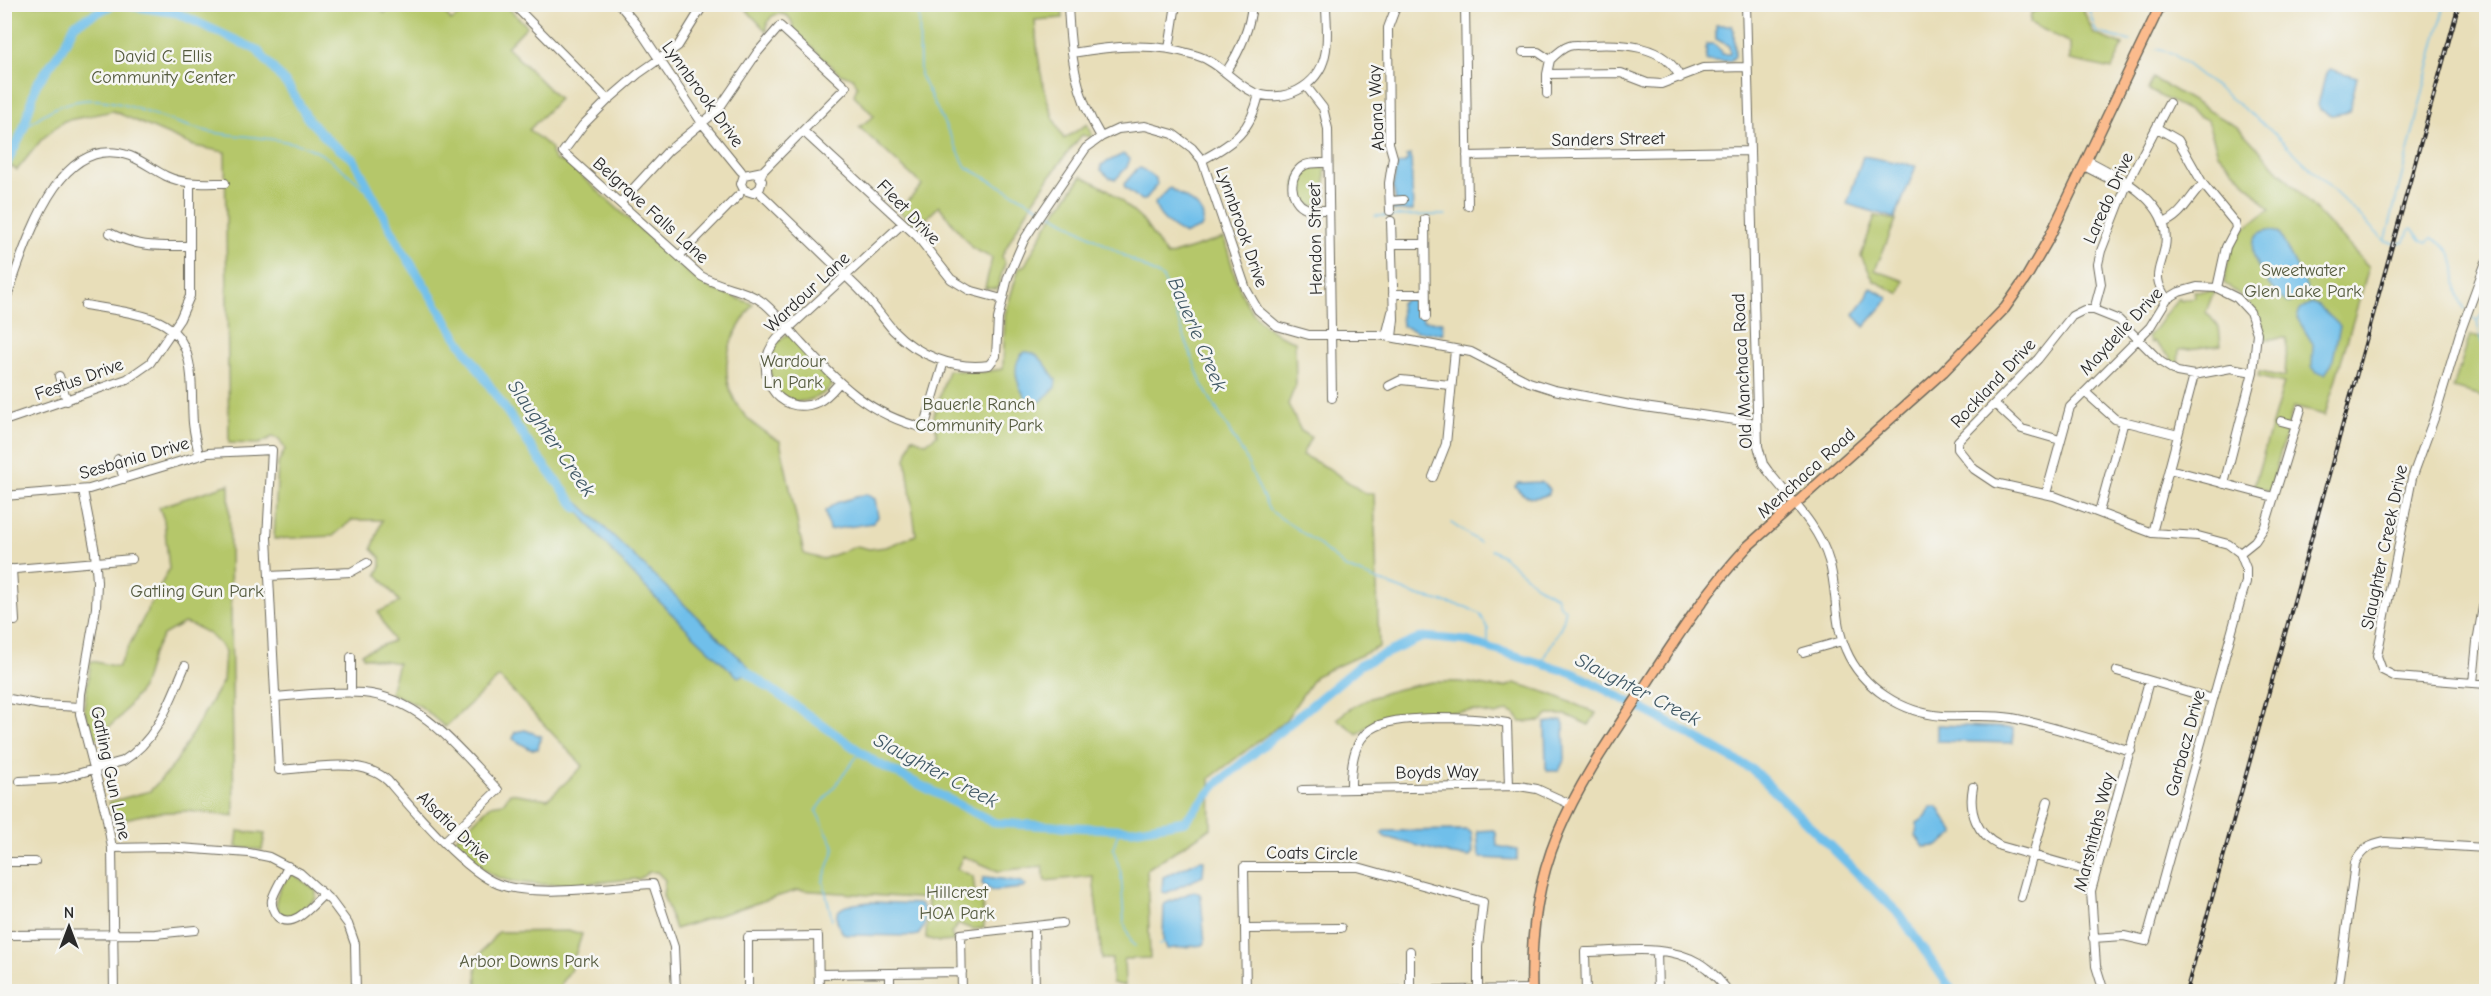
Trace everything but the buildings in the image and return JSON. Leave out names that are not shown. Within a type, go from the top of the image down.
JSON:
[{"type":"main road","name":"Menchaca Road","points":[[1532,990],[1532,947],[1537,899],[1555,835],[1570,804],[1620,722],[1680,633],[1727,569],[1748,546],[1943,372],[1995,319],[2026,278],[2086,163],[2161,4]]},
{"type":"street","points":[[513,4],[608,100],[682,42],[704,4]]},
{"type":"street","name":"Lynnbrook Drive","points":[[619,4],[702,123],[744,174]]},
{"type":"street","points":[[1068,4],[1072,53],[1085,109],[1101,137]]},
{"type":"street","points":[[1169,50],[1176,4]]},
{"type":"street","points":[[1226,72],[1248,30],[1252,4]]},
{"type":"street","points":[[1072,53],[1115,46],[1169,50],[1199,56],[1259,94],[1282,96],[1305,86],[1316,75],[1325,56],[1326,4]]},
{"type":"street","name":"Abana Way","points":[[1390,211],[1389,183],[1393,158],[1389,144],[1388,28],[1397,4]]},
{"type":"street","points":[[1465,4],[1468,206]]},
{"type":"street","name":"Old Manchaca Road","points":[[1746,4],[1758,446],[1763,464],[1820,538],[1829,561],[1836,621],[1850,659],[1862,675],[1878,690],[1906,707],[1935,715],[2011,718],[2131,751]]},
{"type":"street","points":[[620,203],[668,151],[722,106],[757,54],[780,26],[846,87],[760,174],[751,192],[678,256]]},
{"type":"street","points":[[1547,94],[1546,74],[1550,60],[1569,46],[1617,44],[1664,57],[1674,66],[1680,78]]},
{"type":"street","points":[[1523,52],[1538,52],[1550,60]]},
{"type":"street","points":[[1546,74],[1621,73],[1654,84],[1680,78],[1703,68],[1747,67]]},
{"type":"street","name":"Hendon Street","points":[[1305,86],[1320,103],[1326,118],[1332,398]]},
{"type":"street","points":[[1202,160],[1243,132],[1254,115],[1259,94]]},
{"type":"street","name":"Belgrave Falls Lane","points":[[608,100],[583,125],[563,152],[678,256],[707,279],[750,295],[762,302],[839,383],[880,412],[900,422],[924,428],[944,361]]},
{"type":"street","name":"Laredo Drive","points":[[2094,310],[2101,284],[2098,268],[2099,256],[2127,184],[2169,103]]},
{"type":"street","name":"Lynnbrook Drive","points":[[751,192],[845,276],[902,339],[918,350],[944,361],[968,366],[992,363],[996,356],[1002,299],[1019,251],[1061,184],[1083,152],[1101,137],[1133,126],[1153,127],[1182,140],[1202,160],[1253,304],[1269,321],[1284,330],[1309,335],[1389,337],[1455,350],[1478,355],[1529,381],[1554,390],[1630,405],[1756,423]]},
{"type":"street","points":[[2157,128],[2178,140],[2203,184],[2236,226],[2226,247],[2217,288],[2237,298],[2252,315],[2258,340],[2253,372],[2224,484]]},
{"type":"street","name":"Fleet Drive","points":[[803,131],[921,240],[942,270],[956,283],[977,293],[1002,299]]},
{"type":"street","name":"Sanders Street","points":[[1467,156],[1749,151]]},
{"type":"street","points":[[4,304],[42,210],[57,181],[73,165],[96,155],[120,154],[144,162],[167,177],[190,183],[225,183]]},
{"type":"street","points":[[1328,163],[1311,163],[1302,167],[1295,174],[1292,189],[1295,199],[1304,207],[1313,210],[1329,210]]},
{"type":"street","points":[[2086,163],[2122,178],[2139,191],[2151,203],[2163,223],[2165,242],[2157,277],[2159,286],[2167,299]]},
{"type":"street","points":[[751,192],[744,174],[760,174]]},
{"type":"street","name":"Festus Drive","points":[[4,421],[67,401],[137,374],[150,363],[185,311],[190,296],[190,183]]},
{"type":"street","points":[[2163,223],[2175,217],[2203,184]]},
{"type":"street","points":[[1389,201],[1403,200]]},
{"type":"street","points":[[1425,219],[1426,317]]},
{"type":"street","points":[[1389,337],[1394,319],[1391,221]]},
{"type":"street","name":"Wardour Lane","points":[[839,383],[822,399],[808,405],[786,401],[773,391],[765,374],[766,356],[773,343],[903,223]]},
{"type":"street","points":[[110,233],[125,241],[145,246],[190,246]]},
{"type":"street","points":[[1392,244],[1424,244]]},
{"type":"street","name":"Slaughter Creek Drive","points":[[2487,262],[2460,333],[2436,413],[2412,478],[2377,656],[2382,670],[2396,677],[2487,684]]},
{"type":"street","name":"Maydelle Drive","points":[[2046,494],[2068,410],[2154,322],[2167,299],[2192,288],[2217,288]]},
{"type":"street","points":[[1393,294],[1425,294]]},
{"type":"street","points":[[85,305],[152,318],[172,331],[181,341],[190,363],[193,424],[199,455]]},
{"type":"street","name":"Rockland Drive","points":[[2094,310],[2084,310],[2072,316],[2049,346],[1958,441],[1958,449],[1974,469],[1989,480],[2046,494],[2152,532],[2204,537],[2223,542],[2240,554]]},
{"type":"street","points":[[2094,310],[2119,320],[2165,365],[2177,372],[2194,375],[2225,369],[2253,372]]},
{"type":"street","points":[[1433,477],[1446,444],[1455,350]]},
{"type":"street","points":[[2152,532],[2194,375]]},
{"type":"street","points":[[59,376],[67,401]]},
{"type":"street","points":[[1389,386],[1401,380],[1450,385]]},
{"type":"street","points":[[2085,392],[2112,416],[2178,435]]},
{"type":"street","points":[[1995,404],[2022,429],[2060,440]]},
{"type":"street","points":[[2240,554],[2263,532],[2301,409]]},
{"type":"street","points":[[2099,512],[2124,421]]},
{"type":"street","points":[[2281,421],[2296,425]]},
{"type":"street","name":"Sesbania Drive","points":[[4,496],[83,490],[199,455],[228,450],[272,450],[272,479],[267,527],[269,576]]},
{"type":"street","points":[[118,459],[124,479]]},
{"type":"street","points":[[2169,469],[2274,497]]},
{"type":"street","name":"Gatling Gun Lane","points":[[83,490],[96,562],[96,608],[80,707],[112,848],[114,992]]},
{"type":"street","name":"Garbacz Drive","points":[[2093,938],[2124,936],[2146,941],[2246,582],[2246,568],[2240,554]]},
{"type":"street","points":[[15,621],[8,569],[132,560]]},
{"type":"street","points":[[367,563],[351,572],[269,576],[275,697],[351,693],[387,698],[423,715],[498,790],[445,841]]},
{"type":"street","points":[[2473,683],[2487,602]]},
{"type":"street","points":[[1803,652],[1842,641]]},
{"type":"street","points":[[351,657],[351,693]]},
{"type":"street","points":[[20,781],[59,779],[123,761],[147,741],[161,721],[185,666]]},
{"type":"street","points":[[2117,671],[2213,699]]},
{"type":"street","name":"Marshitahs Way","points":[[2104,992],[2097,971],[2091,898],[2150,681]]},
{"type":"street","name":"Alsatia Drive","points":[[275,697],[279,770],[349,766],[369,769],[388,781],[468,866],[498,884],[534,891],[653,884],[674,948],[676,992]]},
{"type":"street","points":[[4,699],[41,705],[80,707]]},
{"type":"street","points":[[1351,789],[1352,756],[1362,738],[1382,723],[1414,719],[1478,718],[1507,723],[1509,786]]},
{"type":"street","name":"Boyds Way","points":[[1302,790],[1532,787],[1570,804]]},
{"type":"street","points":[[1973,788],[1971,807],[1982,832],[2000,846],[2096,873]]},
{"type":"street","points":[[2021,897],[2048,801]]},
{"type":"street","points":[[2338,992],[2355,862],[2364,849],[2373,844],[2385,842],[2487,848]]},
{"type":"street","points":[[112,848],[173,847],[223,851],[259,855],[288,866],[309,879],[343,915],[352,933],[356,954],[356,992]]},
{"type":"street","points":[[4,862],[35,862]]},
{"type":"street","points":[[288,866],[273,900],[272,907],[277,916],[286,920],[295,919],[324,894]]},
{"type":"street","name":"Coats Circle","points":[[1246,992],[1245,867],[1371,869],[1483,902],[1478,947],[1478,989]]},
{"type":"street","points":[[962,992],[961,934],[1062,923]]},
{"type":"street","points":[[1034,927],[1035,992]]},
{"type":"street","points":[[1246,929],[1341,928]]},
{"type":"street","points":[[4,935],[113,934],[195,930]]},
{"type":"street","points":[[748,992],[748,937],[818,936],[819,992]]},
{"type":"street","points":[[1410,951],[1410,990]]},
{"type":"street","points":[[1657,951],[1658,992]]},
{"type":"street","points":[[1586,992],[1585,952],[1657,951],[1672,952],[1693,959],[1706,967],[1729,992]]},
{"type":"street","points":[[819,974],[962,972]]},
{"type":"street","points":[[890,973],[890,992]]},
{"type":"street","points":[[1304,992],[1532,990]]},
{"type":"green space","points":[[378,4],[384,13],[397,5],[408,5],[420,11],[431,5],[439,4],[451,21],[473,5],[505,5],[527,26],[507,47],[559,99],[529,130],[551,148],[555,160],[568,164],[695,279],[712,289],[753,304],[732,340],[727,372],[729,387],[743,412],[753,423],[780,441],[804,554],[823,559],[857,546],[869,549],[886,547],[916,535],[906,459],[912,437],[926,443],[937,435],[934,415],[948,370],[982,372],[1003,369],[1005,314],[1019,268],[1025,265],[1048,223],[1082,176],[1109,190],[1143,221],[1167,256],[1224,238],[1239,287],[1253,314],[1278,334],[1295,341],[1296,384],[1288,404],[1301,431],[1311,437],[1302,455],[1328,468],[1364,493],[1374,493],[1379,647],[1315,676],[1285,721],[1210,778],[1211,828],[1147,869],[1150,958],[1124,959],[1125,986],[1112,983],[1112,959],[1102,959],[1093,876],[1045,881],[1043,866],[998,871],[963,856],[957,869],[973,876],[975,893],[982,899],[984,928],[972,929],[959,924],[951,933],[954,941],[939,942],[926,938],[928,899],[798,890],[675,929],[663,895],[665,880],[657,872],[649,872],[639,879],[545,885],[527,884],[510,881],[489,873],[456,844],[455,839],[491,805],[503,803],[510,793],[548,799],[583,766],[499,677],[445,727],[420,706],[390,693],[398,663],[363,657],[362,653],[393,641],[378,612],[400,602],[377,574],[381,566],[381,558],[372,549],[382,520],[352,520],[333,536],[274,539],[278,464],[285,449],[279,439],[272,437],[259,444],[229,443],[225,152],[194,146],[113,111],[64,121],[42,139],[17,170],[5,162],[5,5]]},
{"type":"green space","points":[[742,5],[1062,5],[1063,18],[1035,20],[1042,81],[1051,111],[1064,139],[1087,124],[1092,134],[1090,137],[1082,135],[1028,209],[1002,256],[1005,263],[997,289],[985,288],[992,258],[972,248],[939,206],[917,228],[899,211],[922,185],[859,127],[874,116],[854,95],[857,86],[853,79],[841,75],[794,31],[788,16],[779,14],[772,16],[767,32]]},
{"type":"green space","points":[[2037,5],[2081,5],[2094,34],[2123,45],[2112,69],[2070,60],[2070,43],[2030,23],[2031,13],[2036,10]]},
{"type":"green space","name":"Sweetwater Glen Lake Park","points":[[2153,78],[2239,128],[2369,267],[2325,415],[2293,407],[2270,491],[2254,486],[2284,383],[2258,377],[2259,372],[2285,377],[2287,338],[2265,339],[2250,303],[2224,283],[2237,239],[2249,225],[2270,209],[2218,153],[2207,120],[2148,90]]},
{"type":"green space","points":[[1312,166],[1325,168],[1326,202],[1321,207],[1305,204],[1295,188],[1301,174]]},
{"type":"green space","points":[[1875,216],[1896,220],[1875,270],[1904,281],[1900,294],[1874,281],[1861,256]]},
{"type":"green space","points":[[2194,291],[2214,291],[2206,312],[2219,327],[2221,345],[2179,350],[2178,367],[2169,361],[2171,358],[2153,341],[2151,343],[2148,337],[2179,298],[2181,301],[2195,297]]},
{"type":"green space","name":"Wardour Ln Park","points":[[786,335],[790,335],[832,380],[832,386],[814,399],[794,401],[786,398],[778,392],[773,383],[769,368],[770,354]]},
{"type":"green space","points":[[2470,335],[2486,338],[2486,397],[2453,388]]},
{"type":"green space","name":"Gatling Gun Park","points":[[229,484],[234,816],[188,811],[152,813],[115,821],[109,802],[150,791],[174,765],[223,681],[225,651],[208,633],[184,623],[163,635],[152,655],[142,688],[120,717],[93,741],[84,708],[91,661],[118,667],[169,569],[164,520],[159,507]]},
{"type":"green space","points":[[1433,682],[1464,682],[1492,687],[1509,686],[1515,683],[1551,694],[1596,713],[1589,725],[1567,715],[1549,715],[1541,721],[1521,722],[1515,714],[1508,711],[1496,715],[1474,711],[1398,714],[1375,720],[1358,734],[1337,719],[1370,698]]},
{"type":"green space","points":[[238,831],[265,834],[262,850],[236,847]]},
{"type":"green space","points":[[293,874],[316,890],[316,898],[300,912],[291,915],[280,914],[276,899],[288,876]]},
{"type":"green space","name":"Arbor Downs Park","points":[[571,931],[582,934],[570,971],[561,983],[561,991],[477,991],[476,959],[498,932]]},
{"type":"water","points":[[1716,25],[1732,25],[1735,56],[1730,61],[1706,61],[1706,44],[1714,44],[1721,54],[1730,54],[1729,46],[1716,39]]},
{"type":"water","points":[[2330,69],[2357,77],[2349,112],[2332,115],[2320,110],[2318,105],[2326,73]]},
{"type":"water","points":[[1123,154],[1130,159],[1127,167],[1116,179],[1110,178],[1101,170],[1101,165]]},
{"type":"water","points":[[1411,155],[1413,211],[1393,211],[1393,205],[1396,203],[1393,186],[1397,165],[1405,163],[1408,159],[1406,156]]},
{"type":"water","points":[[1863,156],[1916,166],[1895,218],[1847,204]]},
{"type":"water","points":[[1141,168],[1156,179],[1157,185],[1145,200],[1141,200],[1125,188],[1124,184],[1137,169]]},
{"type":"water","points":[[1170,188],[1199,209],[1203,221],[1201,228],[1185,234],[1175,229],[1158,213],[1155,203]]},
{"type":"water","points":[[2269,230],[2279,233],[2308,290],[2306,295],[2289,303],[2283,300],[2266,281],[2254,256],[2253,244],[2257,235]]},
{"type":"water","points":[[1870,287],[1887,297],[1888,300],[1864,327],[1854,314],[1867,297]]},
{"type":"water","points":[[1406,299],[1420,300],[1423,321],[1443,322],[1443,334],[1416,331],[1402,326],[1400,303]]},
{"type":"water","points":[[2311,303],[2319,306],[2340,326],[2332,364],[2325,374],[2317,372],[2312,367],[2313,344],[2297,318],[2300,309]]},
{"type":"water","points":[[1025,352],[1035,354],[1056,380],[1055,388],[1040,402],[1033,404],[1023,394],[1017,379],[1017,364]]},
{"type":"water","points":[[1541,482],[1550,489],[1549,494],[1539,497],[1526,496],[1515,486],[1518,483]]},
{"type":"water","points":[[561,489],[581,505],[748,666],[744,675],[738,677],[668,610],[601,539]]},
{"type":"water","points":[[866,494],[875,499],[878,517],[873,523],[829,530],[825,511],[836,503]]},
{"type":"water","points":[[1562,720],[1565,758],[1559,771],[1548,771],[1546,768],[1545,723]]},
{"type":"water","points":[[1937,725],[2013,728],[2013,743],[1937,741]]},
{"type":"water","points":[[525,730],[541,736],[538,749],[530,749],[513,739],[515,732]]},
{"type":"water","points":[[1931,807],[1938,807],[1955,834],[1938,846],[1924,847],[1916,836],[1917,823],[1926,817]]},
{"type":"water","points":[[1468,830],[1472,834],[1473,853],[1470,857],[1452,855],[1385,837],[1381,833],[1384,831]]},
{"type":"water","points":[[1494,830],[1497,846],[1517,850],[1517,860],[1479,856],[1477,831]]},
{"type":"water","points":[[1204,860],[1203,876],[1166,893],[1162,892],[1163,877]]},
{"type":"water","points":[[983,878],[1022,882],[1026,886],[992,891],[982,884]]},
{"type":"water","points":[[1194,891],[1200,894],[1201,898],[1205,943],[1167,949],[1163,940],[1164,904]]},
{"type":"water","points":[[871,902],[921,904],[925,911],[924,927],[918,935],[913,936],[847,935],[843,933],[838,924],[838,911],[848,905]]},
{"type":"waterway","name":"Slaughter Creek","points":[[4,169],[23,130],[36,85],[62,49],[75,24],[114,4]]},
{"type":"waterway","name":"Slaughter Creek","points":[[119,4],[177,13],[257,50],[289,87],[308,119],[329,141],[354,160],[401,248],[456,336],[537,456],[577,508]]},
{"type":"waterway","name":"Bauerle Creek","points":[[919,4],[920,75],[966,167],[1042,209]]},
{"type":"waterway","points":[[2087,4],[2096,32],[2130,41]]},
{"type":"waterway","points":[[2386,239],[2445,4]]},
{"type":"waterway","points":[[2156,49],[2172,53],[2270,129],[2385,241],[2401,243],[2405,241],[2412,228],[2421,240],[2427,242],[2432,238],[2443,245],[2454,261],[2457,289],[2465,309]]},
{"type":"waterway","points":[[23,130],[48,112],[71,102],[93,100],[115,103],[210,132],[279,140],[301,145],[331,160],[375,197]]},
{"type":"waterway","name":"Bauerle Creek","points":[[1047,211],[1163,278],[1202,385],[1244,455],[1269,510],[1316,542],[1346,568],[1418,596],[1466,607],[1480,614],[1488,629],[1488,647]]},
{"type":"waterway","points":[[1375,216],[1446,215]]},
{"type":"waterway","points":[[2478,320],[2486,309]]},
{"type":"waterway","points":[[2472,318],[2477,321],[2481,341],[2486,349]]},
{"type":"waterway","points":[[1451,523],[1479,542]]},
{"type":"waterway","points":[[1491,550],[1503,556],[1536,585],[1557,597],[1559,605],[1565,609],[1560,629],[1541,663]]},
{"type":"waterway","name":"Slaughter Creek","points":[[738,663],[751,675],[875,762],[995,823],[1133,830],[1185,821],[1218,783],[1360,665],[1423,637],[1466,641],[1573,673],[1753,770],[1899,914],[1953,992]]},
{"type":"waterway","points":[[832,919],[823,881],[835,848],[816,811],[861,751]]},
{"type":"waterway","points":[[1119,830],[1113,848],[1121,873],[1124,923],[1135,946]]},
{"type":"waterway","points":[[1159,945],[1165,942]]},
{"type":"railway","points":[[2186,992],[2459,4]]},
{"type":"park label","name":"David C. Ellis Community Center","points":[[163,66]]},
{"type":"park label","name":"Bauerle Ranch Community Park","points":[[979,414]]},
{"type":"park label","name":"Hillcrest HOA Park","points":[[957,902]]}]
